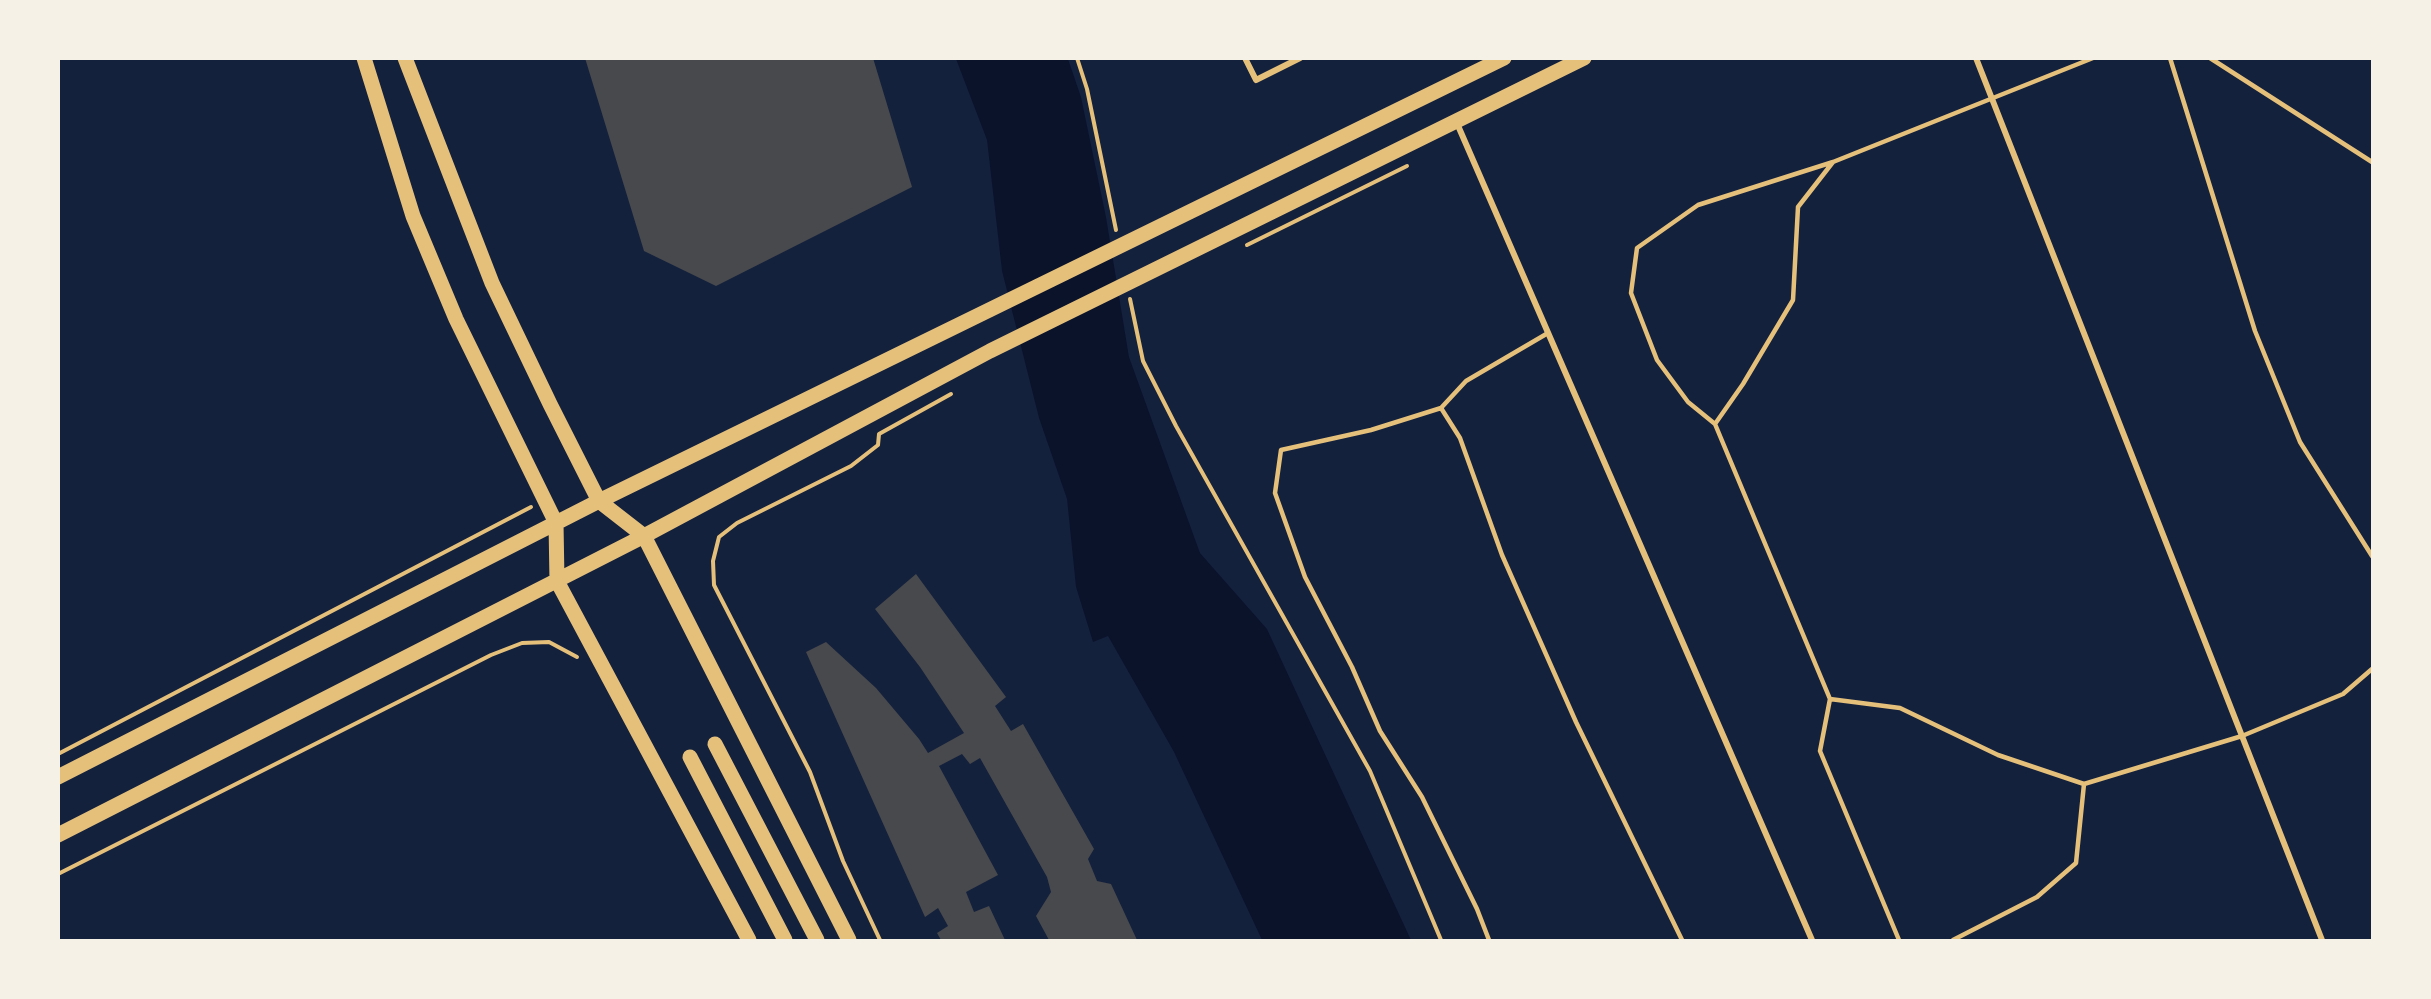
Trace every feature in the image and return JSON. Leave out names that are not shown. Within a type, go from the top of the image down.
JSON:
[{"type":"main road","points":[[364,58],[417,227],[456,319],[556,523],[557,581],[749,940]]},
{"type":"main road","points":[[405,58],[492,283],[599,501],[644,536],[849,940]]},
{"type":"main road","points":[[58,777],[599,501],[1504,58]]},
{"type":"main road","points":[[58,835],[644,536],[990,351],[1584,58]]},
{"type":"main road","points":[[715,744],[817,940]]},
{"type":"main road","points":[[690,757],[785,940]]},
{"type":"street","points":[[1245,58],[1256,80],[1300,58]]},
{"type":"street","points":[[1976,58],[2322,940]]},
{"type":"street","points":[[1456,121],[1812,940]]},
{"type":"lane","points":[[1899,940],[1820,751],[1830,699],[1715,424],[1688,402],[1657,360],[1631,293],[1637,248],[1698,205],[1833,162],[2093,58]]},
{"type":"lane","points":[[2170,58],[2255,331],[2300,442],[2373,556]]},
{"type":"lane","points":[[2210,58],[2373,162]]},
{"type":"lane","points":[[1715,424],[1743,384],[1793,300],[1798,207],[1833,162]]},
{"type":"lane","points":[[1489,940],[1477,909],[1427,808],[1380,730],[1352,667],[1305,578],[1275,493],[1281,450],[1371,430],[1441,408],[1466,381],[1548,333]]},
{"type":"lane","points":[[1441,408],[1460,438],[1502,555],[1576,722],[1682,940]]},
{"type":"lane","points":[[1830,699],[1900,708],[1998,756],[2084,784],[2242,736],[2343,694],[2373,669]]},
{"type":"lane","points":[[1953,940],[2037,897],[2076,863],[2084,784]]},
{"type":"path","points":[[1077,58],[1087,89],[1118,240]]},
{"type":"path","points":[[1130,298],[1143,362],[1176,426],[1370,771],[1441,940]]},
{"type":"path","points":[[880,940],[843,861],[810,772],[714,585],[713,561],[719,537],[737,523],[851,466],[878,445],[879,434],[957,389]]},
{"type":"path","points":[[58,754],[545,499]]},
{"type":"path","points":[[58,874],[491,655],[522,643],[549,642],[575,655],[581,665]]},
{"type":"water","points":[[956,59],[1068,59],[1081,97],[1106,217],[1129,357],[1200,553],[1267,629],[1411,940],[1262,940],[1174,752],[1108,636],[1093,642],[1076,587],[1067,499],[1039,418],[1002,271],[987,140]]},
{"type":"building","points":[[585,58],[873,58],[912,187],[716,286],[644,251]]},
{"type":"building","points":[[916,574],[1006,697],[995,706],[1011,731],[1023,724],[1094,849],[1088,859],[1097,881],[1111,884],[1137,940],[1049,940],[1036,916],[1051,892],[1047,877],[980,758],[970,764],[962,754],[939,766],[998,875],[966,892],[974,912],[989,906],[1005,940],[941,940],[937,933],[948,926],[938,908],[925,917],[806,652],[826,642],[876,688],[928,753],[964,733],[920,667],[875,609]]}]
